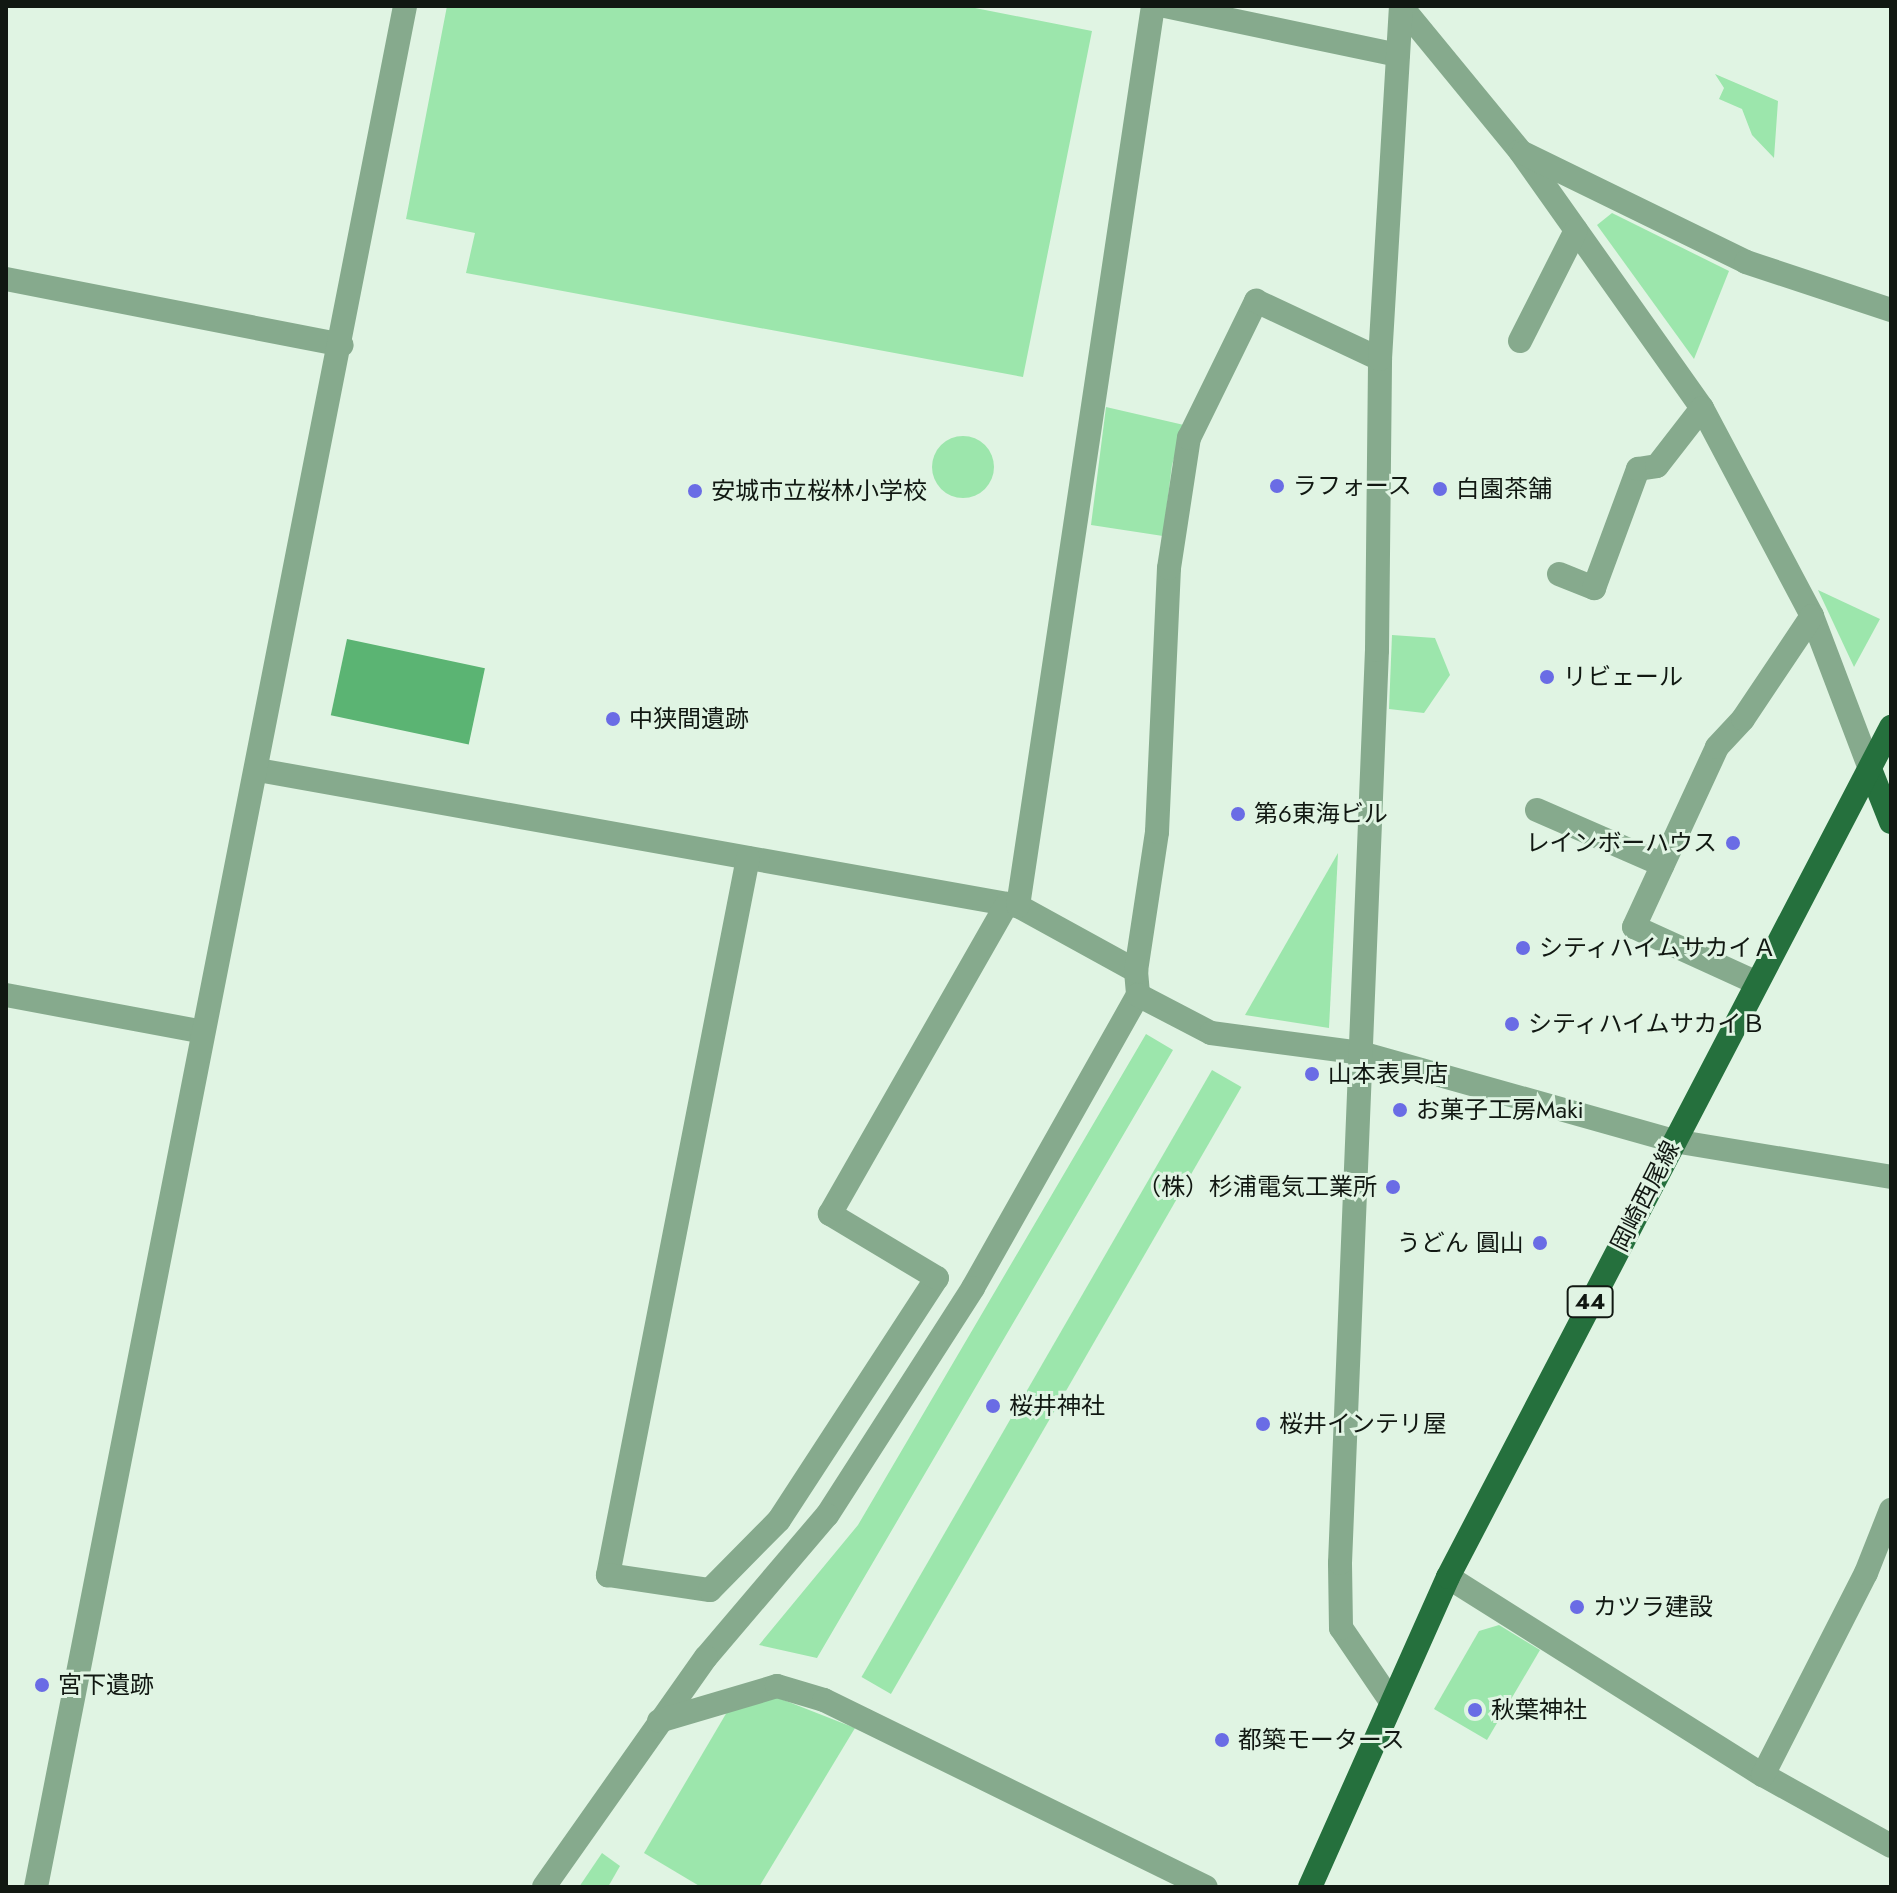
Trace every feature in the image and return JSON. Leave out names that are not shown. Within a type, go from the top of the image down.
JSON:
[{"type":"main road","name":"岡崎西尾線","points":[[1310,1887],[1390,1700],[1448,1577],[1891,727]]},
{"type":"main road","points":[[1870,769],[1891,822]]},
{"type":"street","points":[[36,1887],[203,1032],[342,345],[405,6]]},
{"type":"street","points":[[748,858],[608,1575],[710,1590],[779,1520],[937,1278],[830,1214],[1012,905],[1153,6]]},
{"type":"street","points":[[1165,6],[1398,55]]},
{"type":"street","points":[[1390,1700],[1341,1628],[1340,1563],[1377,650],[1380,359],[1401,6]]},
{"type":"street","points":[[1401,6],[1442,50],[1520,151],[1702,408],[1812,616],[1870,769]]},
{"type":"street","points":[[1520,151],[1746,262],[1891,310]]},
{"type":"street","points":[[1520,341],[1576,230]]},
{"type":"street","points":[[6,279],[342,345]]},
{"type":"street","points":[[544,1887],[706,1657],[827,1515],[973,1288],[1137,983],[1157,832],[1169,568],[1189,438],[1256,301],[1380,359]]},
{"type":"street","points":[[1559,574],[1594,588],[1638,469],[1657,466],[1702,408]]},
{"type":"street","points":[[1757,983],[1634,927],[1717,747],[1743,719],[1812,616]]},
{"type":"street","points":[[258,770],[1012,905],[1211,1033],[1361,1053],[1674,1141],[1891,1177]]},
{"type":"street","points":[[1537,810],[1663,865]]},
{"type":"street","points":[[6,995],[203,1032]]},
{"type":"street","points":[[1763,1775],[1866,1573],[1891,1510]]},
{"type":"street","points":[[1448,1577],[1763,1775],[1891,1846]]},
{"type":"street","points":[[659,1721],[777,1686],[824,1700],[1206,1887]]},
{"type":"shaded area","points":[[447,6],[965,6],[1092,31],[1023,377],[466,273],[475,233],[406,219]]},
{"type":"shaded area","points":[[1715,74],[1778,101],[1774,158],[1752,135],[1742,109],[1719,99],[1724,88]]},
{"type":"shaded area","points":[[1612,213],[1729,271],[1694,359],[1597,225]]},
{"type":"shaded area","points":[[1106,407],[1184,425],[1172,465],[1163,536],[1091,525]]},
{"type":"shaded area","points":[[957,436],[969,436],[985,445],[992,455],[992,479],[985,489],[969,498],[957,498],[937,484],[932,473],[932,461],[946,441]]},
{"type":"shaded area","points":[[1818,590],[1880,619],[1854,667]]},
{"type":"shaded area","points":[[1392,635],[1435,638],[1450,675],[1424,713],[1389,709]]},
{"type":"shaded area","points":[[347,639],[485,668],[469,745],[331,715]]},
{"type":"shaded area","points":[[1338,853],[1329,1028],[1245,1015]]},
{"type":"shaded area","points":[[1146,1034],[1173,1050],[817,1658],[759,1645],[858,1525]]},
{"type":"shaded area","points":[[1212,1070],[1241,1087],[891,1694],[862,1677]]},
{"type":"shaded area","points":[[1499,1625],[1540,1650],[1487,1740],[1434,1709],[1479,1631]]},
{"type":"shaded area","points":[[776,1697],[855,1728],[759,1887],[701,1887],[644,1853],[727,1712]]},
{"type":"shaded area","points":[[602,1853],[620,1866],[608,1887],[579,1887]]},
{"type":"place","name":"ラフォース","points":[[1277,486]]},
{"type":"place","name":"白園茶舗","points":[[1440,489]]},
{"type":"place","name":"安城市立桜林小学校","points":[[695,491]]},
{"type":"place","name":"リビェール","points":[[1547,677]]},
{"type":"place","name":"中狭間遺跡","points":[[613,719]]},
{"type":"place","name":"第6東海ビル","points":[[1238,814]]},
{"type":"place","name":"レインボーハウス","points":[[1733,843]]},
{"type":"place","name":"シティハイムサカイＡ","points":[[1523,948]]},
{"type":"place","name":"シティハイムサカイＢ","points":[[1512,1024]]},
{"type":"place","name":"山本表具店","points":[[1312,1074]]},
{"type":"place","name":"お菓子工房Maki","points":[[1400,1110]]},
{"type":"place","name":"（株）杉浦電気工業所","points":[[1393,1187]]},
{"type":"place","name":"うどん 圓山","points":[[1540,1243]]},
{"type":"place","name":"桜井神社","points":[[993,1406]]},
{"type":"place","name":"桜井インテリ屋","points":[[1263,1424]]},
{"type":"place","name":"カツラ建設","points":[[1577,1607]]},
{"type":"place","name":"宮下遺跡","points":[[42,1685]]},
{"type":"place","name":"秋葉神社","points":[[1475,1710]]},
{"type":"place","name":"都築モータース","points":[[1222,1740]]}]
